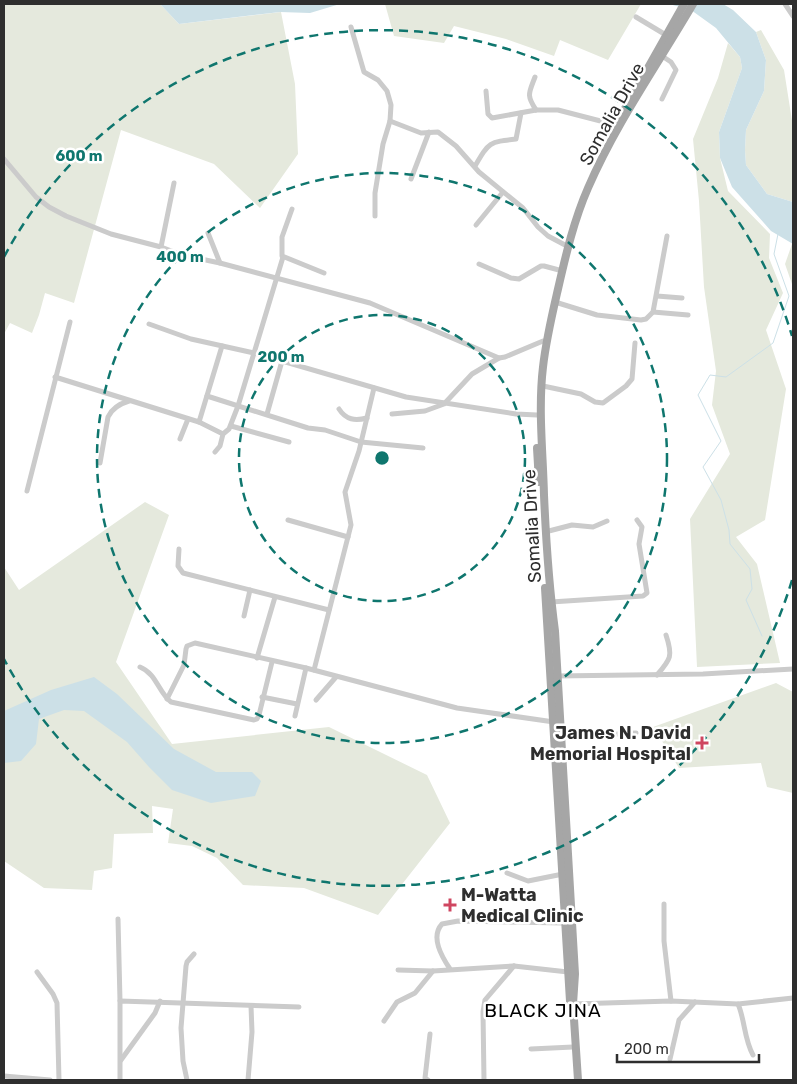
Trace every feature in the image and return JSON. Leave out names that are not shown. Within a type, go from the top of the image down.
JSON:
[{"type":"main road","name":"Somalia Drive","points":[[577,1080],[568,972],[554,722],[555,631],[545,532],[541,413],[545,341],[569,242],[588,188],[602,159],[662,56],[682,15],[684,4]]},
{"type":"main road","name":"Somalia Drive","points":[[577,1080],[573,1004],[575,974],[561,737],[554,676],[538,462],[538,415],[545,341],[558,270],[569,228],[599,154],[666,35],[693,4]]},
{"type":"street","points":[[785,4],[793,16]]},
{"type":"street","points":[[636,17],[666,35]]},
{"type":"street","points":[[351,27],[364,72],[378,80],[389,95],[391,104],[390,121],[383,144],[375,193],[375,216]]},
{"type":"street","points":[[662,56],[671,62],[676,70],[662,98]]},
{"type":"street","points":[[535,77],[529,98],[536,110]]},
{"type":"street","points":[[486,91],[488,114],[490,117],[496,118],[536,110],[566,111],[616,125]]},
{"type":"street","points":[[475,166],[491,143],[516,139],[522,113]]},
{"type":"street","points":[[390,121],[421,133],[438,132],[523,208],[548,236],[565,244]]},
{"type":"street","points":[[410,179],[429,132]]},
{"type":"street","points":[[4,159],[36,196],[49,207],[66,216],[111,234],[161,247],[182,255],[220,263],[370,303],[499,358]]},
{"type":"street","points":[[161,247],[174,183]]},
{"type":"street","points":[[476,225],[503,192]]},
{"type":"street","points":[[215,452],[220,446],[223,434],[230,426],[238,406],[283,258],[282,237],[292,209]]},
{"type":"street","points":[[208,233],[220,263]]},
{"type":"street","points":[[555,302],[596,315],[646,319],[653,312],[667,236]]},
{"type":"street","points":[[283,258],[324,273]]},
{"type":"street","points":[[479,264],[512,278],[519,279],[541,266],[558,270]]},
{"type":"street","points":[[657,296],[682,298]]},
{"type":"street","points":[[653,312],[688,315]]},
{"type":"street","points":[[27,491],[70,322]]},
{"type":"street","points":[[149,324],[190,339],[254,353],[406,397],[444,404],[538,415]]},
{"type":"street","points":[[392,414],[425,411],[444,404],[472,374],[499,358],[545,341]]},
{"type":"street","points":[[543,386],[581,394],[599,403],[606,401],[632,379],[635,342]]},
{"type":"street","points":[[199,422],[222,346]]},
{"type":"street","points":[[267,414],[282,361]]},
{"type":"street","points":[[55,377],[199,422],[223,434]]},
{"type":"street","points":[[314,670],[351,521],[345,492],[361,442],[374,388]]},
{"type":"street","points":[[207,396],[308,428],[325,430],[361,442],[423,448]]},
{"type":"street","points":[[100,463],[108,417],[115,407],[130,400]]},
{"type":"street","points":[[339,409],[348,419],[359,420],[367,418]]},
{"type":"street","points":[[180,439],[188,419]]},
{"type":"street","points":[[230,426],[290,442]]},
{"type":"street","points":[[288,520],[348,537]]},
{"type":"street","points":[[551,602],[643,596],[647,593],[639,540],[642,527],[637,520]]},
{"type":"street","points":[[545,532],[572,525],[593,527],[607,521]]},
{"type":"street","points":[[179,549],[178,566],[183,573],[328,610]]},
{"type":"street","points":[[244,616],[250,590]]},
{"type":"street","points":[[257,658],[275,597]]},
{"type":"street","points":[[656,674],[669,661],[670,649],[666,635]]},
{"type":"street","points":[[167,698],[184,665],[186,649],[190,644],[195,643],[272,662],[306,668],[457,708],[554,722]]},
{"type":"street","points":[[140,667],[146,669],[156,680],[171,702],[254,720],[259,715],[272,662]]},
{"type":"street","points":[[296,716],[306,668]]},
{"type":"street","points":[[554,676],[792,669]]},
{"type":"street","points":[[316,700],[336,677]]},
{"type":"street","points":[[262,697],[297,704]]},
{"type":"street","points":[[561,737],[636,733]]},
{"type":"street","points":[[507,872],[528,881],[563,874]]},
{"type":"street","points":[[664,904],[664,941],[671,1001]]},
{"type":"street","points":[[118,919],[120,1080]]},
{"type":"street","points":[[450,969],[443,958],[438,943],[437,932],[442,924],[458,921],[565,922]]},
{"type":"street","points":[[187,1080],[183,1061],[182,1002],[186,966],[194,954]]},
{"type":"street","points":[[484,1080],[483,1012],[485,1000],[514,966]]},
{"type":"street","points":[[398,970],[433,971],[514,966],[568,972]]},
{"type":"street","points":[[384,1021],[397,1002],[414,993],[433,971]]},
{"type":"street","points":[[36,972],[53,994],[57,1003],[59,1080]]},
{"type":"street","points":[[573,1004],[671,1001],[738,1004],[793,998]]},
{"type":"street","points":[[120,1000],[299,1007]]},
{"type":"street","points":[[121,1060],[155,1013],[160,1001]]},
{"type":"street","points":[[670,1059],[679,1020],[695,1002]]},
{"type":"street","points":[[738,1004],[753,1055]]},
{"type":"street","points":[[248,1080],[252,1048],[251,1006]]},
{"type":"street","points":[[428,1080],[425,1078],[430,1034]]},
{"type":"street","points":[[120,1043],[133,1042]]},
{"type":"street","points":[[531,1049],[573,1047]]},
{"type":"street","points":[[4,1076],[50,1080]]},
{"type":"shaded area","points":[[4,4],[160,4],[179,24],[281,12],[295,84],[298,154],[260,208],[214,164],[121,130],[74,303],[45,293],[32,333],[10,323],[4,334]]},
{"type":"shaded area","points":[[160,4],[340,4],[310,13],[280,12],[179,24]]},
{"type":"shaded area","points":[[385,4],[641,4],[608,60],[560,40],[554,56],[506,39],[454,26],[444,43],[394,36]]},
{"type":"shaded area","points":[[669,4],[723,4],[733,10],[756,32],[766,60],[764,91],[746,130],[746,165],[767,194],[793,202],[793,244],[771,231],[732,187],[720,158],[719,132],[742,68],[740,57],[716,28],[691,10]]},
{"type":"shaded area","points":[[761,30],[784,70],[793,127],[793,202],[767,194],[746,165],[746,130],[764,91],[766,60],[756,32]]},
{"type":"shaded area","points":[[728,43],[740,57],[742,68],[719,132],[720,158],[728,191],[770,234],[769,258],[783,293],[766,330],[786,389],[765,520],[736,537],[757,564],[780,663],[697,667],[690,519],[730,454],[712,405],[716,371],[704,287],[693,139],[718,78]]},
{"type":"shaded area","points":[[793,244],[793,287],[785,264]]},
{"type":"shaded area","points":[[145,502],[169,515],[116,662],[172,744],[329,727],[427,775],[450,823],[378,915],[304,888],[243,885],[217,858],[192,846],[168,843],[173,809],[152,806],[153,833],[114,834],[112,868],[94,871],[92,890],[44,888],[4,861],[4,567],[19,590]]},
{"type":"shaded area","points":[[94,677],[117,694],[174,749],[216,772],[252,772],[261,781],[255,796],[211,803],[172,790],[127,742],[84,711],[64,710],[39,719],[36,744],[21,761],[4,763],[4,711],[51,690]]},
{"type":"shaded area","points":[[776,683],[793,692],[793,793],[767,787],[761,763],[679,768],[653,727]]},
{"type":"waterway","points":[[762,636],[746,600],[752,589],[750,569],[730,544],[729,530],[721,500],[703,467],[721,441],[698,395],[710,375],[726,377],[773,343],[789,296],[774,254],[778,234]]},
{"type":"place","name":"James N. David Memorial Hospital","points":[[702,743]]},
{"type":"place","name":"M-Watta Medical Clinic","points":[[450,905]]},
{"type":"district","name":"BLACK JINA","points":[[543,1010]]}]
